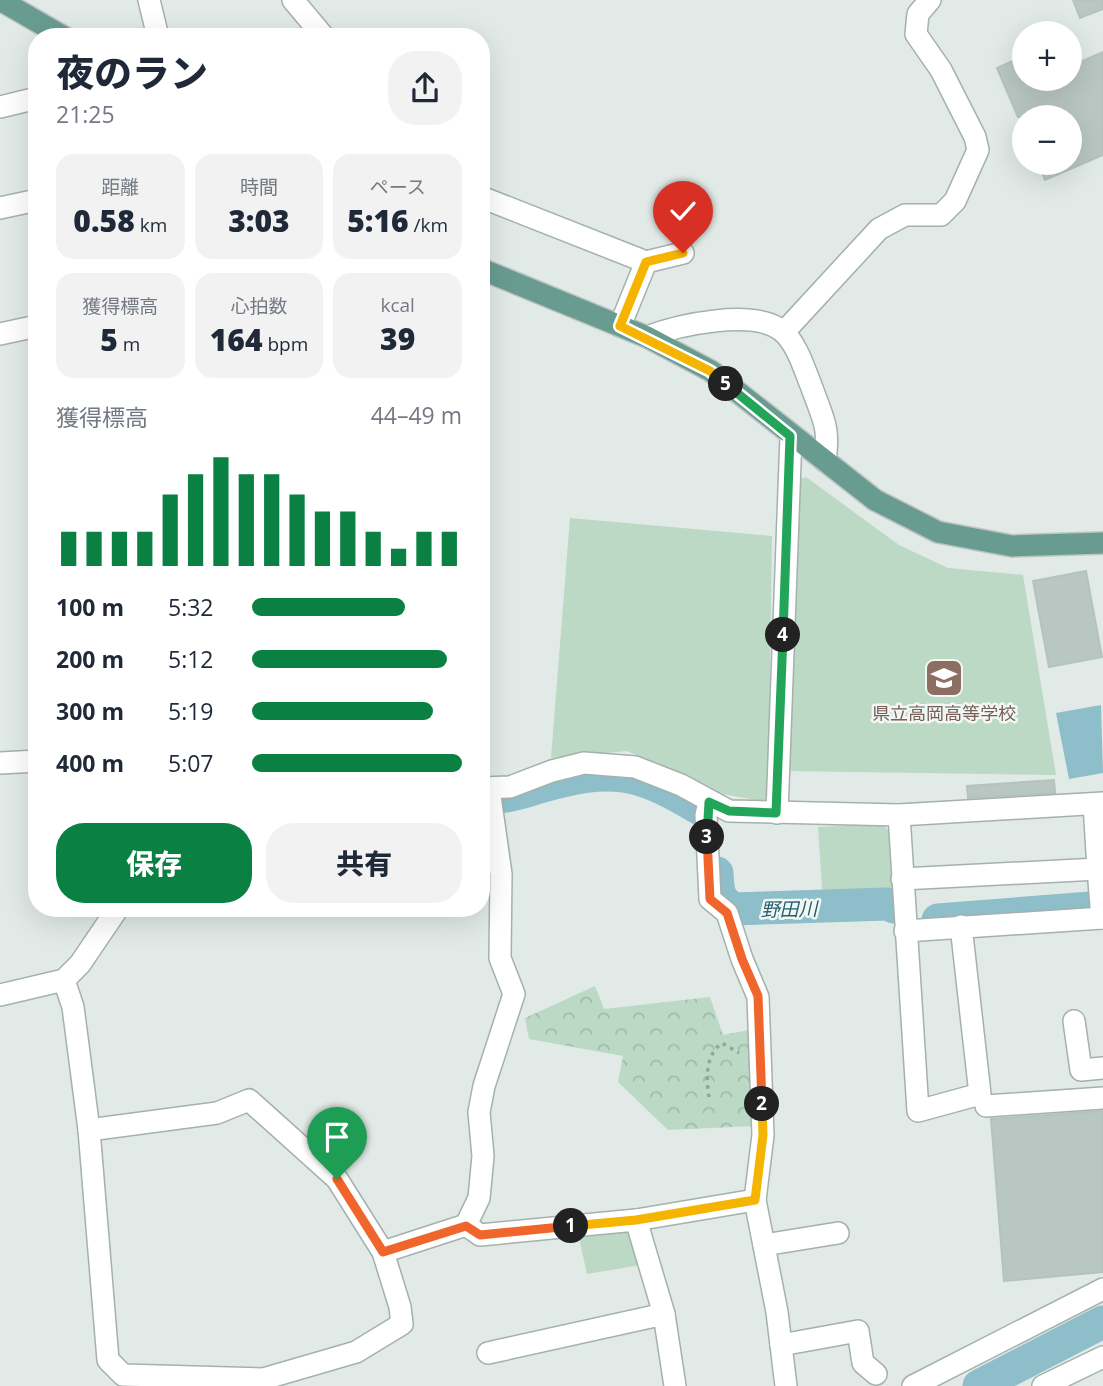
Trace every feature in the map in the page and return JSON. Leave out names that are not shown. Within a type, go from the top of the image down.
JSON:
[{"type":"main road","points":[[0,0],[44,28]]},
{"type":"main road","points":[[490,273],[647,337],[710,371],[875,500],[938,532],[1012,546],[1103,542]]},
{"type":"street","points":[[149,0],[156,28]]},
{"type":"street","points":[[293,0],[316,28]]},
{"type":"street","points":[[784,332],[879,229],[905,215],[941,215],[955,201],[978,150],[975,137],[941,70],[916,34],[918,14],[930,0]]},
{"type":"street","points":[[0,107],[28,100]]},
{"type":"street","points":[[490,201],[646,262],[683,253]]},
{"type":"street","points":[[0,208],[28,202]]},
{"type":"street","points":[[620,326],[646,262]]},
{"type":"street","points":[[647,337],[670,328],[742,320],[764,321],[784,332],[803,363],[829,434],[825,460]]},
{"type":"street","points":[[0,334],[28,328]]},
{"type":"street","points":[[776,813],[790,436]]},
{"type":"street","points":[[0,763],[28,761]]},
{"type":"street","points":[[490,788],[510,787],[552,771],[584,763],[635,767],[681,785],[729,811],[899,814],[1098,803],[1098,869],[1102,918],[905,931]]},
{"type":"street","points":[[709,802],[706,815],[710,899],[727,913],[758,996],[763,1135],[755,1200],[786,1386]]},
{"type":"street","points":[[899,814],[918,1111],[980,1094],[961,926]]},
{"type":"street","points":[[383,1252],[466,1226],[479,1198],[484,1156],[479,1112],[484,1086],[514,993],[500,958],[501,874],[490,815]]},
{"type":"street","points":[[902,879],[1098,869]]},
{"type":"street","points":[[0,995],[64,980],[80,964],[112,917]]},
{"type":"street","points":[[64,980],[73,1007],[89,1130],[108,1360],[122,1381],[263,1378],[356,1352],[402,1324],[400,1307],[383,1252],[337,1179],[249,1100],[217,1113],[89,1130]]},
{"type":"street","points":[[1074,1021],[1081,1070],[1103,1068]]},
{"type":"street","points":[[986,1106],[1103,1098]]},
{"type":"street","points":[[466,1226],[480,1235],[636,1220],[755,1200]]},
{"type":"street","points":[[636,1220],[664,1314],[675,1386]]},
{"type":"street","points":[[764,1245],[838,1233]]},
{"type":"street","points":[[913,1386],[1103,1289]]},
{"type":"street","points":[[488,1353],[664,1314]]},
{"type":"street","points":[[781,1345],[858,1331],[863,1363],[876,1374]]},
{"type":"street","points":[[1051,1384],[1103,1357]]},
{"type":"path","points":[[709,1097],[710,1057],[722,1043],[733,1047],[747,1060],[761,1087]]},
{"type":"green space","name":"県立高岡高等学校","points":[[806,477],[899,545],[948,568],[1023,575],[1056,775],[788,771],[796,480]]},
{"type":"green space","points":[[570,518],[772,536],[768,802],[722,794],[627,751],[551,758]]},
{"type":"green space","points":[[880,824],[890,831],[894,901],[823,902],[818,827]]},
{"type":"green space","points":[[595,986],[604,1009],[710,997],[723,1035],[754,1029],[754,1126],[668,1130],[618,1082],[623,1056],[529,1039],[525,1018]]},
{"type":"green space","points":[[631,1224],[641,1265],[587,1274],[577,1229]]},
{"type":"water","points":[[1101,705],[1103,773],[1069,779],[1056,713]]},
{"type":"building","points":[[1073,0],[1103,0],[1103,9],[1080,18]]},
{"type":"building","points":[[1103,52],[1103,155],[1082,164],[1082,105],[1013,105],[997,68],[1012,61],[1012,91],[1082,91],[1082,61]]},
{"type":"building","points":[[1043,175],[1057,175],[1045,180]]},
{"type":"building","points":[[1086,571],[1102,657],[1049,667],[1033,581]]},
{"type":"building","points":[[1054,780],[1055,793],[968,798],[967,786]]},
{"type":"building","points":[[1103,1111],[1103,1272],[1004,1281],[991,1119]]},
{"type":"waterway","name":"野田川","points":[[490,796],[510,795],[586,777],[623,776],[658,786],[700,809]]},
{"type":"waterway","name":"野田川","points":[[717,873],[720,894],[734,909],[888,904],[894,907]]},
{"type":"waterway","name":"野田川","points":[[938,920],[1103,907]]},
{"type":"waterway","points":[[979,1386],[1103,1322]]},
{"type":"place","name":"県立高岡高等学校","points":[[944,678]]},
{"type":"route","points":[[337,1179],[383,1252],[466,1226],[480,1235],[636,1220],[755,1200],[763,1135],[758,996],[727,913],[710,899],[706,815],[709,802],[729,811],[776,813],[790,436],[710,371],[647,337],[620,326],[646,262],[683,253]]}]
